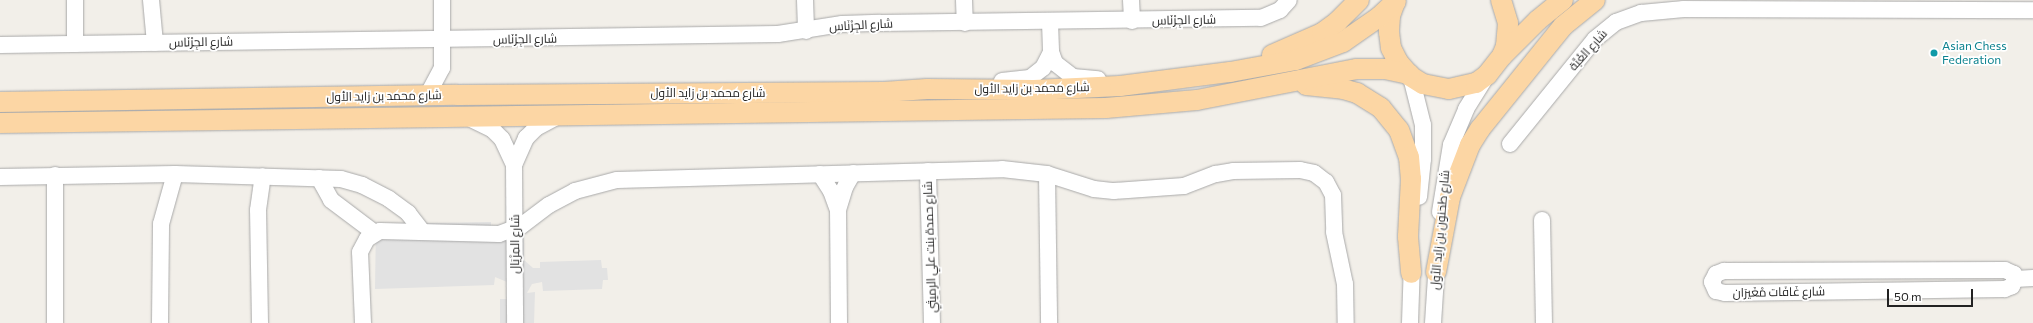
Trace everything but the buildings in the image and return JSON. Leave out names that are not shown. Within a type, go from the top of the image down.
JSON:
[{"type":"main road","points":[[1230,72],[1322,33],[1337,22],[1359,0]]},
{"type":"main road","points":[[1396,0],[1390,16],[1388,32],[1391,48],[1398,62],[1410,75],[1423,84],[1449,90],[1476,83],[1487,75],[1502,56],[1538,20],[1563,0]]},
{"type":"main road","name":"شارع محمد بن زايد الأول","points":[[0,102],[457,95],[884,92],[927,89],[1078,88],[1230,72],[1296,60],[1324,51],[1362,30],[1396,0]]},
{"type":"main road","points":[[1501,0],[1508,29],[1502,56]]},
{"type":"main road","points":[[1436,272],[1450,197],[1470,145],[1480,129],[1563,26],[1595,0]]},
{"type":"main road","name":"شارع محمد بن زايد الأول","points":[[0,123],[1106,108],[1198,100],[1288,84],[1357,69],[1385,69],[1410,75]]},
{"type":"main road","points":[[1288,84],[1330,87],[1357,94],[1381,108],[1399,130],[1409,157],[1411,179],[1408,243],[1411,273]]},
{"type":"street","points":[[75,0],[75,44]]},
{"type":"street","points":[[151,0],[154,43]]},
{"type":"street","points":[[427,96],[442,68],[442,0]]},
{"type":"street","points":[[805,0],[806,31]]},
{"type":"street","points":[[964,0],[965,23]]},
{"type":"street","points":[[1131,0],[1132,21]]},
{"type":"street","name":"شارع الجِرْنَاس","points":[[0,45],[442,40],[778,34],[806,31],[842,24],[1261,18],[1280,10],[1289,0]]},
{"type":"street","name":"شارع الغُبَّة","points":[[1510,144],[1595,40],[1616,22],[1641,13],[1684,9],[2033,10]]},
{"type":"street","points":[[927,89],[964,81],[1022,80],[1037,74],[1050,52],[1050,22]]},
{"type":"street","points":[[1050,52],[1063,72],[1084,80],[1142,75],[1176,78]]},
{"type":"street","points":[[442,68],[457,95]]},
{"type":"street","name":"شارع طحنون بن زايد الأول","points":[[1410,75],[1420,108],[1424,142],[1411,273],[1410,323]]},
{"type":"street","name":"شارع طحنون بن زايد الأول","points":[[1434,323],[1442,184],[1448,158],[1466,109],[1487,75]]},
{"type":"street","name":"شارع المِرْيَال","points":[[516,323],[514,166],[518,151],[536,128],[563,115]]},
{"type":"street","name":"شارع المِرْيَال","points":[[466,116],[492,129],[502,139],[514,166]]},
{"type":"street","points":[[363,323],[360,252],[367,238],[375,233],[423,232],[490,235],[514,229],[562,197],[603,182],[631,178],[1002,169],[1047,174],[1094,189],[1114,192],[1184,186],[1216,174],[1233,171],[1300,170],[1314,173],[1326,182],[1333,195],[1334,232],[1345,284],[1346,323]]},
{"type":"street","name":"شارع حمدة بنت علي الرميثي","points":[[928,171],[932,323]]},
{"type":"street","points":[[839,323],[838,210],[845,187],[853,173]]},
{"type":"street","points":[[0,177],[175,174],[318,178],[352,182],[380,193],[408,213],[423,232]]},
{"type":"street","points":[[160,323],[161,224],[175,174]]},
{"type":"street","points":[[820,174],[831,191],[838,210]]},
{"type":"street","points":[[1047,174],[1049,323]]},
{"type":"street","points":[[55,175],[55,323]]},
{"type":"street","points":[[260,323],[258,215],[263,176]]},
{"type":"street","points":[[318,178],[331,200],[375,233]]},
{"type":"street","points":[[1542,220],[1544,323]]},
{"type":"street","name":"شارع غَافَات مْغَيرَان","points":[[2005,270],[2014,274],[2015,279],[2012,286],[2005,289],[1725,293],[1716,291],[1712,282],[1716,274],[1724,271],[2005,270]]},
{"type":"street","points":[[2015,279],[2033,278]]},
{"type":"shaded area","points":[[491,222],[491,233],[524,229],[524,260],[533,268],[540,268],[540,262],[601,260],[602,268],[607,268],[608,280],[603,280],[602,289],[543,291],[542,282],[532,284],[527,293],[535,292],[534,323],[500,323],[500,299],[509,299],[510,290],[507,282],[495,277],[494,285],[375,289],[376,224]]},
{"type":"place","name":"Asian Chess Federation","points":[[1934,53]]}]
